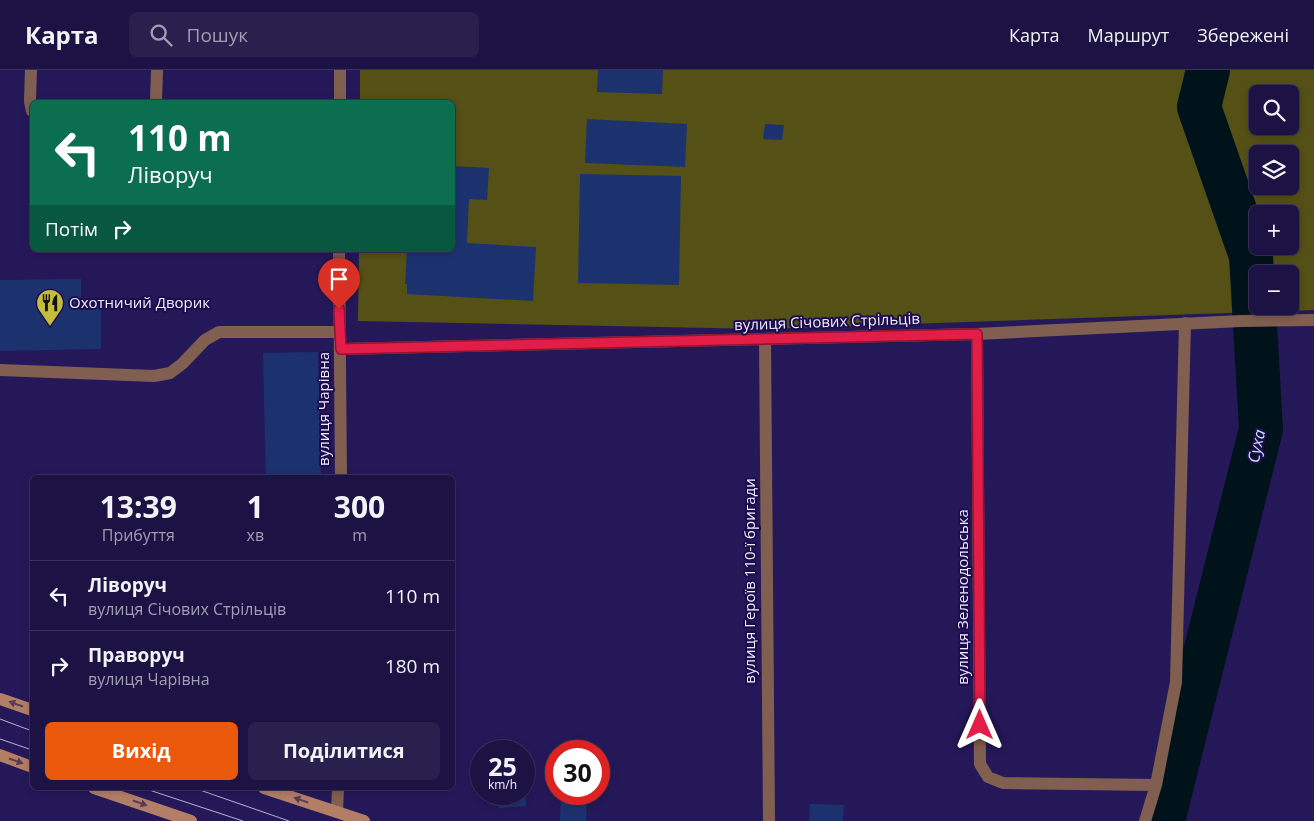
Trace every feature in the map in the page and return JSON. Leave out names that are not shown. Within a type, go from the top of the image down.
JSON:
[{"type":"main road","points":[[0,699],[30,709]]},
{"type":"main road","points":[[0,755],[30,766]]},
{"type":"main road","points":[[100,790],[191,821]]},
{"type":"main road","points":[[270,790],[364,821]]},
{"type":"street","points":[[30,100],[31,70]]},
{"type":"street","points":[[156,100],[157,70]]},
{"type":"street","points":[[340,70],[340,100]]},
{"type":"street","name":"вулиця Чарівна","points":[[340,252],[341,475]]},
{"type":"street","name":"вулиця Січових Стрільців","points":[[341,349],[977,334],[1314,320]]},
{"type":"street","points":[[1145,821],[1156,785],[1176,682],[1185,324]]},
{"type":"street","points":[[0,370],[154,376],[170,373],[182,364],[205,340],[219,332],[340,332]]},
{"type":"street","name":"вулиця Зеленодольська","points":[[977,334],[980,764],[988,777],[1003,783],[1156,785]]},
{"type":"street","name":"вулиця Героїв 110-ї бригади","points":[[765,340],[768,821]]},
{"type":"street","points":[[337,812],[338,790]]},
{"type":"shaded area","points":[[360,70],[1314,70],[1314,310],[1299,311],[1299,265],[1249,265],[1249,312],[763,329],[358,321],[359,252],[455,252],[455,100],[360,100]]},
{"type":"building","points":[[598,70],[663,70],[662,94],[597,92]]},
{"type":"building","points":[[587,119],[687,124],[685,167],[585,163]]},
{"type":"building","points":[[765,124],[784,125],[782,140],[763,139]]},
{"type":"building","points":[[455,166],[489,168],[487,200],[469,199],[467,243],[536,247],[533,301],[407,294],[407,284],[405,284],[407,252],[455,252]]},
{"type":"building","points":[[580,174],[681,176],[679,285],[578,283]]},
{"type":"building","name":"Охотничий Дворик","points":[[81,279],[81,305],[101,305],[101,349],[0,351],[0,280]]},
{"type":"building","points":[[318,352],[321,475],[266,475],[263,353]]},
{"type":"building","points":[[810,804],[844,805],[843,821],[809,821]]},
{"type":"building","points":[[499,805],[526,805],[526,806],[499,808]]},
{"type":"building","points":[[561,805],[587,805],[586,821],[560,821]]},
{"type":"waterway","name":"Суха","points":[[1163,821],[1261,429],[1251,256],[1199,107],[1208,70]]},
{"type":"tram line","points":[[0,719],[30,730]]},
{"type":"tram line","points":[[0,739],[30,749]]},
{"type":"tram line","points":[[149,790],[243,821]]},
{"type":"tram line","points":[[200,790],[289,821]]},
{"type":"place","name":"Охотничий Дворик","points":[[50,327]]},
{"type":"route","points":[[339,309],[341,349],[977,334],[980,725]]}]
